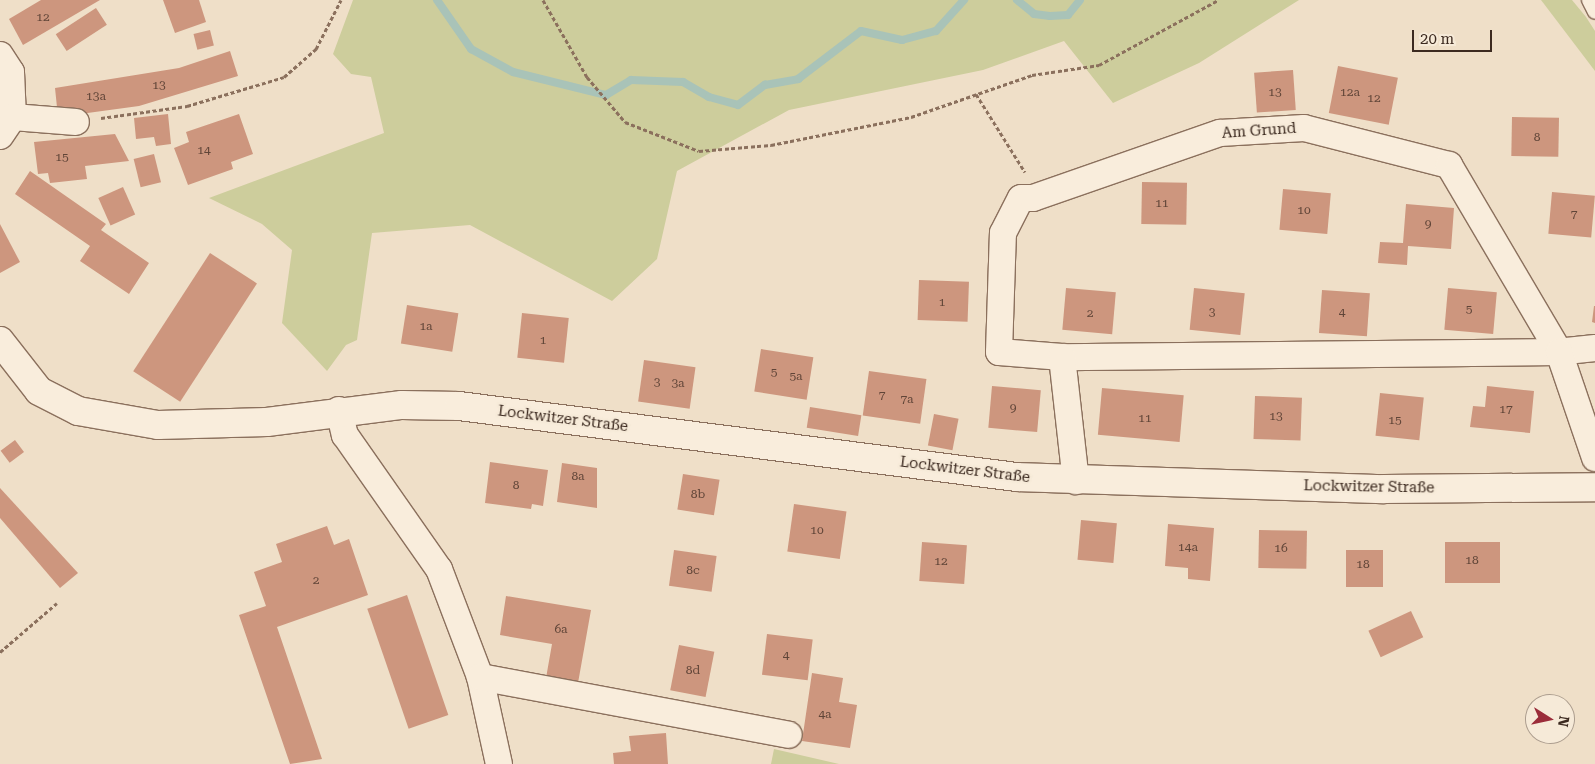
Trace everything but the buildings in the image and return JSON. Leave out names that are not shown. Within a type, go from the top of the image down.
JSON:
[{"type":"street","points":[[0,55],[10,72],[6,127],[76,122]]},
{"type":"street","name":"Am Grund","points":[[1595,348],[1559,352],[1062,357],[999,352],[1002,233],[1021,198],[1033,198],[1220,133],[1304,128],[1449,166],[1559,352],[1595,458]]},
{"type":"street","name":"Lockwitzer Straße","points":[[0,341],[40,390],[78,411],[158,425],[267,422],[338,410],[459,406],[1076,481],[1384,489],[1595,487]]},
{"type":"street","points":[[1062,357],[1076,481]]},
{"type":"street","points":[[338,410],[344,435],[439,569],[480,677],[499,764]]},
{"type":"street","points":[[480,677],[788,735]]},
{"type":"lane","points":[[1589,0],[1595,12]]},
{"type":"path","points":[[76,122],[187,106],[284,77],[316,49],[341,0]]},
{"type":"path","points":[[543,0],[587,77],[625,122],[699,151],[771,145],[911,117],[1032,76],[1099,65],[1218,0]]},
{"type":"path","points":[[976,94],[1032,183],[1033,198]]},
{"type":"path","points":[[0,652],[57,604]]},
{"type":"green space","points":[[353,0],[1299,0],[1199,63],[1113,103],[1064,41],[983,70],[789,110],[677,171],[657,259],[612,301],[470,225],[372,233],[357,340],[346,345],[327,371],[282,323],[292,250],[262,224],[209,198],[384,133],[371,77],[351,74],[333,54]]},
{"type":"green space","points":[[1541,0],[1572,0],[1586,17],[1595,31],[1595,71]]},
{"type":"green space","points":[[774,749],[839,764],[771,764]]},
{"type":"waterway","points":[[437,0],[471,49],[513,72],[606,95],[631,80],[683,82],[709,97],[738,105],[765,85],[798,79],[861,31],[902,40],[936,31],[964,0]]},
{"type":"waterway","points":[[1017,0],[1034,14],[1050,16],[1068,15],[1080,0]]}]
